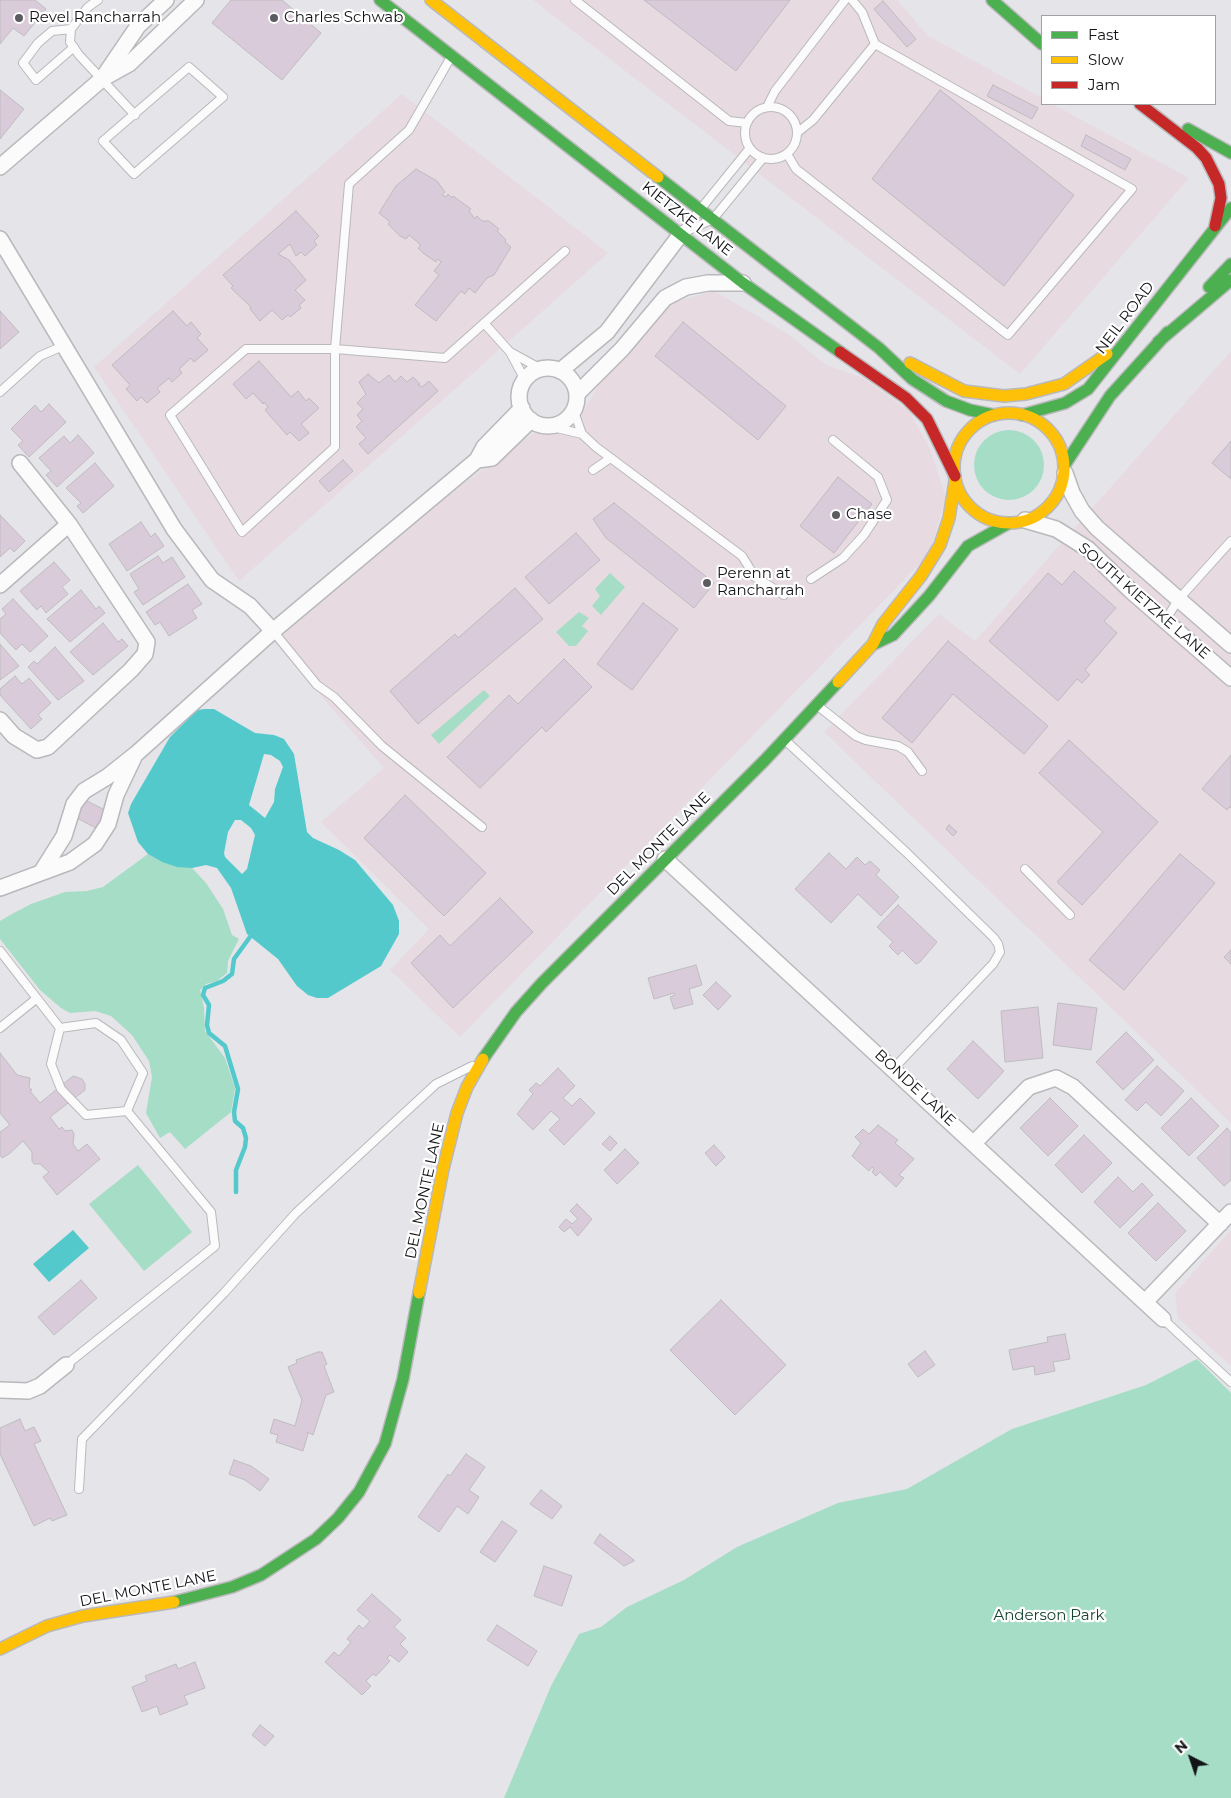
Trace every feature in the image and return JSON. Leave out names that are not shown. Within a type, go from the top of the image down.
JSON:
[{"type":"main road","name":"KIETZKE LANE","points":[[380,0],[743,283],[906,398],[927,419],[955,479]]},
{"type":"main road","name":"KIETZKE LANE","points":[[431,0],[879,348],[912,379],[946,401],[970,410],[994,415]]},
{"type":"main road","points":[[992,0],[1041,43]]},
{"type":"main road","points":[[1142,105],[1197,148],[1213,168],[1219,184],[1221,198],[1214,229]]},
{"type":"main road","points":[[1143,105],[1231,153]]},
{"type":"main road","name":"NEIL ROAD","points":[[1022,415],[1065,403],[1088,389],[1099,378],[1126,338],[1231,208]]},
{"type":"main road","points":[[1065,470],[1057,441],[1045,426],[1011,412],[994,415],[978,422],[964,435],[956,451],[955,479],[964,499],[977,513],[990,520],[1009,523],[1025,520],[1041,512],[1053,501],[1065,470],[1110,396],[1231,264]]},
{"type":"main road","points":[[1158,342],[1231,280]]},
{"type":"main road","points":[[879,348],[895,354],[945,384],[964,391],[1004,396],[1047,390],[1080,374],[1126,338]]},
{"type":"main road","name":"DEL MONTE LANE","points":[[0,1649],[47,1626],[83,1616],[199,1597],[232,1587],[261,1575],[289,1558],[316,1539],[338,1518],[359,1492],[374,1468],[387,1437],[403,1379],[444,1169],[457,1113],[467,1087],[481,1062],[516,1012],[542,983],[784,739],[874,644],[883,624],[918,581],[940,545],[949,518],[955,479]]},
{"type":"main road","name":"DEL MONTE LANE","points":[[874,644],[892,635],[929,596],[968,546],[1009,523]]},
{"type":"street","points":[[102,79],[138,26],[166,0]]},
{"type":"street","points":[[0,168],[102,79],[129,64],[196,0]]},
{"type":"street","points":[[560,370],[607,332],[681,234]]},
{"type":"street","points":[[0,239],[174,529],[212,580],[250,606],[273,631]]},
{"type":"street","points":[[577,394],[622,349],[665,298],[686,287],[708,283],[743,283]]},
{"type":"street","points":[[540,369],[560,370],[574,384],[577,404],[566,420],[548,426],[527,414],[519,397],[525,380],[540,369]]},
{"type":"street","points":[[42,871],[64,836],[74,804],[84,790],[107,777],[136,754],[273,631],[477,460],[492,458],[527,414]]},
{"type":"street","points":[[0,720],[14,736],[37,750],[48,747],[131,670],[145,654],[147,642],[70,524],[20,463]]},
{"type":"street","name":"SOUTH KIETZKE LANE","points":[[1065,470],[1072,493],[1082,511],[1117,547],[1231,646]]},
{"type":"street","name":"SOUTH KIETZKE LANE","points":[[1025,520],[1056,529],[1088,549],[1231,678]]},
{"type":"street","points":[[0,585],[70,524]]},
{"type":"street","points":[[0,888],[70,862],[95,844],[108,824],[116,795],[136,754]]},
{"type":"street","name":"BONDE LANE","points":[[666,859],[1163,1319]]},
{"type":"street","points":[[974,1143],[1029,1087],[1056,1078],[1073,1087],[1220,1224]]},
{"type":"street","points":[[1145,1302],[1231,1212]]},
{"type":"street","points":[[0,1390],[28,1391],[40,1386],[66,1365]]},
{"type":"lane","points":[[98,0],[88,8],[71,29],[70,42],[135,115]]},
{"type":"lane","points":[[575,0],[728,121],[747,123]]},
{"type":"lane","points":[[767,107],[775,91],[845,0]]},
{"type":"lane","points":[[787,154],[796,168],[1008,335],[1132,189],[875,44],[862,12],[852,0]]},
{"type":"lane","points":[[71,29],[52,31],[38,43],[23,63],[36,80],[74,47]]},
{"type":"lane","points":[[798,132],[813,120],[875,44]]},
{"type":"lane","points":[[452,56],[409,130],[349,184],[335,349],[335,447],[242,532],[170,415],[246,349],[335,349],[445,358],[565,251]]},
{"type":"lane","points":[[189,67],[223,97],[134,174],[103,141],[135,115],[189,67]]},
{"type":"lane","points":[[767,107],[784,110],[796,123],[797,140],[787,154],[779,158],[763,158],[750,148],[745,132],[747,123],[758,110],[767,107]]},
{"type":"lane","points":[[681,234],[750,148]]},
{"type":"lane","points":[[681,234],[713,220],[763,158]]},
{"type":"lane","points":[[484,323],[510,352],[525,380]]},
{"type":"lane","points":[[0,392],[40,356],[63,346]]},
{"type":"lane","points":[[510,352],[540,369]]},
{"type":"lane","points":[[573,409],[582,434]]},
{"type":"lane","points":[[548,426],[582,434],[610,458],[742,556],[755,577],[784,595]]},
{"type":"lane","points":[[811,580],[843,558],[864,535],[887,500],[878,477],[833,440]]},
{"type":"lane","points":[[593,470],[610,458]]},
{"type":"lane","points":[[1166,621],[1178,600],[1231,541]]},
{"type":"lane","points":[[273,631],[325,693],[334,697],[382,746],[482,827]]},
{"type":"lane","points":[[817,705],[856,736],[898,746],[908,752],[922,771]]},
{"type":"lane","points":[[784,739],[906,853],[998,944],[1000,952],[993,964],[894,1068]]},
{"type":"lane","points":[[1025,869],[1070,915]]},
{"type":"lane","points":[[0,951],[23,978],[36,999],[60,1028]]},
{"type":"lane","points":[[0,1028],[36,999]]},
{"type":"lane","points":[[60,1028],[96,1024],[122,1040],[143,1073],[127,1111]]},
{"type":"lane","points":[[60,1028],[51,1064],[61,1089],[86,1116],[127,1111]]},
{"type":"lane","points":[[80,1490],[82,1439],[217,1300],[296,1213],[436,1084],[481,1062]]},
{"type":"lane","points":[[66,1365],[216,1246],[211,1212],[127,1111]]},
{"type":"lane","points":[[1163,1319],[1231,1382]]},
{"type":"shaded area","points":[[533,0],[897,0],[928,36],[1041,97],[1041,105],[1054,105],[1189,178],[1020,374]]},
{"type":"shaded area","points":[[402,94],[608,253],[239,581],[94,367]]},
{"type":"shaded area","points":[[714,291],[788,334],[826,365],[863,378],[909,411],[930,449],[946,498],[929,554],[460,1037],[390,970],[429,929],[321,822],[384,768],[274,642],[463,484],[534,433],[581,416],[602,379],[671,303]]},
{"type":"shaded area","points":[[1231,351],[1231,1123],[824,732],[939,614],[975,641]]},
{"type":"shaded area","points":[[1231,1230],[1231,1366],[1178,1318],[1175,1293]]},
{"type":"green space","points":[[1016,430],[1029,436],[1038,445],[1042,451],[1044,465],[1042,479],[1034,490],[1023,498],[1002,500],[995,498],[984,490],[976,479],[974,458],[976,451],[984,440],[995,432]]},
{"type":"green space","points":[[610,573],[625,587],[601,615],[592,606],[600,596],[595,589]]},
{"type":"green space","points":[[579,612],[589,618],[582,626],[588,631],[576,646],[569,646],[556,632]]},
{"type":"green space","points":[[484,690],[490,696],[439,744],[431,735]]},
{"type":"green space","points":[[148,854],[162,862],[192,868],[206,883],[223,909],[232,935],[239,939],[228,961],[227,973],[217,981],[206,984],[200,990],[204,1008],[205,1031],[225,1058],[235,1088],[231,1112],[185,1149],[170,1132],[160,1138],[146,1113],[152,1077],[149,1061],[132,1035],[111,1016],[95,1011],[70,1013],[61,1008],[40,990],[0,939],[0,921],[12,914],[31,904],[65,892],[87,891],[103,887]]},
{"type":"green space","points":[[138,1165],[192,1232],[144,1271],[89,1204]]},
{"type":"green space","name":"Anderson Park","points":[[1197,1359],[1231,1393],[1231,1798],[504,1798],[551,1686],[579,1634],[601,1627],[627,1607],[684,1580],[737,1547],[838,1503],[907,1489],[1012,1429],[1146,1385]]},
{"type":"water","points":[[214,709],[255,733],[274,735],[284,739],[294,754],[307,832],[313,838],[355,860],[393,905],[399,921],[399,934],[381,966],[328,998],[317,998],[308,995],[297,986],[278,959],[247,934],[231,888],[217,868],[206,865],[192,868],[177,867],[162,862],[148,854],[138,842],[128,813],[131,804],[170,737],[197,710]],"holes":[[[264,754],[271,755],[280,761],[283,767],[275,789],[274,802],[265,818],[249,805]],[[235,820],[241,820],[251,828],[255,835],[247,869],[242,874],[225,857],[224,853],[228,832]]]},
{"type":"water","points":[[73,1230],[89,1248],[49,1282],[33,1264]]},
{"type":"building","name":"Revel Rancharrah","points":[[0,0],[35,0],[46,9],[24,36],[13,28],[0,44]]},
{"type":"building","points":[[231,0],[282,0],[321,33],[282,80],[212,23]]},
{"type":"building","points":[[644,0],[790,0],[736,71]]},
{"type":"building","points":[[883,1],[916,39],[907,47],[874,9]]},
{"type":"building","points":[[993,85],[1038,108],[1032,119],[987,96]]},
{"type":"building","points":[[0,90],[24,109],[0,139]]},
{"type":"building","points":[[940,90],[1074,195],[1004,286],[872,179]]},
{"type":"building","points":[[1086,135],[1131,159],[1125,170],[1081,146]]},
{"type":"building","points":[[416,169],[437,181],[445,192],[442,195],[446,197],[448,194],[452,198],[453,196],[471,209],[469,211],[475,219],[477,216],[482,221],[489,221],[499,229],[497,231],[511,247],[494,275],[487,278],[475,293],[469,288],[465,294],[461,291],[436,321],[415,305],[439,275],[434,271],[441,262],[438,259],[436,262],[423,253],[418,248],[421,245],[409,235],[406,239],[400,236],[388,224],[390,222],[379,213],[396,186]]},
{"type":"building","points":[[296,211],[319,236],[314,241],[317,245],[305,256],[301,252],[296,256],[290,244],[278,254],[289,260],[306,280],[295,290],[305,300],[299,305],[301,308],[290,317],[288,315],[282,320],[272,310],[260,321],[250,309],[251,307],[231,288],[233,286],[223,275]]},
{"type":"building","points":[[0,311],[19,332],[0,349]]},
{"type":"building","points":[[173,311],[187,326],[191,322],[201,334],[197,338],[208,350],[194,362],[191,358],[179,369],[182,373],[172,382],[169,378],[157,388],[160,392],[147,403],[141,397],[137,401],[126,389],[130,385],[112,365]]},
{"type":"building","points":[[683,322],[786,406],[758,440],[655,356]]},
{"type":"building","points":[[259,361],[291,397],[298,391],[306,401],[309,398],[319,408],[301,424],[309,433],[299,441],[290,432],[287,435],[265,410],[268,407],[264,402],[263,404],[253,393],[246,399],[233,384]]},
{"type":"building","points":[[368,374],[379,383],[389,375],[395,382],[401,376],[407,382],[413,377],[420,384],[418,385],[422,387],[429,381],[438,391],[368,454],[359,444],[366,438],[356,427],[362,421],[357,415],[363,409],[357,403],[366,394],[359,382]]},
{"type":"building","points":[[49,404],[66,422],[29,457],[18,445],[23,441],[11,429],[35,405],[41,412]]},
{"type":"building","points":[[78,435],[94,453],[57,487],[46,475],[51,471],[39,458],[64,436],[70,443]]},
{"type":"building","points":[[1231,441],[1231,479],[1212,463]]},
{"type":"building","points":[[343,460],[353,471],[329,492],[319,481]]},
{"type":"building","points":[[95,463],[114,486],[83,513],[77,506],[81,503],[66,488]]},
{"type":"building","name":"Chase","points":[[838,477],[872,504],[834,553],[800,526]]},
{"type":"building","points":[[614,503],[714,583],[694,608],[606,538],[593,519]]},
{"type":"building","points":[[0,515],[25,541],[14,552],[10,548],[0,557]]},
{"type":"building","points":[[141,522],[151,537],[155,533],[164,546],[127,571],[109,544]]},
{"type":"building","points":[[576,533],[600,560],[549,604],[525,577]]},
{"type":"building","points":[[158,556],[163,563],[172,557],[185,577],[143,605],[134,592],[139,589],[130,574]]},
{"type":"building","points":[[54,562],[70,580],[62,587],[68,594],[46,613],[41,606],[37,610],[20,591]]},
{"type":"building","points":[[1074,571],[1116,608],[1104,621],[1117,633],[1085,670],[1090,675],[1082,683],[1077,679],[1058,701],[989,641],[1048,573],[1062,585]]},
{"type":"building","points":[[188,584],[202,604],[192,610],[197,618],[169,636],[160,622],[155,625],[146,612]]},
{"type":"building","points":[[515,588],[543,619],[418,724],[390,691],[455,634],[458,638]]},
{"type":"building","points":[[81,590],[96,609],[99,606],[105,613],[70,642],[47,619]]},
{"type":"building","points":[[13,599],[48,636],[30,652],[22,644],[16,650],[0,633],[0,619],[6,614],[2,609]]},
{"type":"building","points":[[643,603],[678,629],[632,690],[597,664]]},
{"type":"building","points":[[103,623],[118,642],[122,639],[128,646],[93,675],[70,652]]},
{"type":"building","points":[[948,641],[1048,726],[1024,754],[953,694],[912,743],[882,718]]},
{"type":"building","points":[[0,644],[19,666],[0,680]]},
{"type":"building","points":[[55,647],[84,681],[58,700],[28,667],[34,661],[37,664]]},
{"type":"building","points":[[564,659],[592,687],[546,732],[542,727],[480,788],[447,757],[509,695],[518,704]]},
{"type":"building","points":[[15,676],[22,684],[29,678],[51,703],[38,715],[42,719],[31,729],[0,695],[0,689]]},
{"type":"building","points":[[1069,740],[1158,822],[1082,905],[1057,882],[1103,832],[1039,773]]},
{"type":"building","points":[[1231,755],[1231,808],[1229,807],[1227,810],[1202,789]]},
{"type":"building","points":[[405,795],[486,873],[444,916],[364,838]]},
{"type":"building","points":[[85,800],[105,810],[96,828],[77,818]]},
{"type":"building","points":[[949,825],[957,832],[953,836],[946,829]]},
{"type":"building","points":[[829,853],[846,869],[857,857],[865,865],[870,861],[880,870],[876,875],[899,897],[881,916],[858,894],[831,923],[795,889]]},
{"type":"building","points":[[1180,854],[1215,883],[1124,990],[1089,960]]},
{"type":"building","points":[[500,898],[533,932],[453,1008],[411,963],[440,935],[450,946]]},
{"type":"building","points":[[898,905],[937,942],[920,962],[916,964],[902,950],[898,955],[889,946],[893,942],[877,927]]},
{"type":"building","points":[[1231,950],[1231,964],[1224,957]]},
{"type":"building","points":[[696,965],[702,985],[689,989],[693,1004],[674,1009],[670,997],[675,995],[674,993],[654,999],[648,978]]},
{"type":"building","points":[[716,982],[731,996],[718,1010],[703,995]]},
{"type":"building","points":[[1058,1003],[1097,1008],[1091,1050],[1053,1045]]},
{"type":"building","points":[[1038,1007],[1043,1058],[1005,1062],[1001,1011]]},
{"type":"building","points":[[1126,1032],[1154,1060],[1123,1090],[1096,1062]]},
{"type":"building","points":[[973,1041],[1004,1071],[978,1099],[947,1069]]},
{"type":"building","points":[[0,1053],[17,1075],[30,1078],[29,1087],[32,1090],[30,1091],[40,1103],[73,1076],[82,1079],[85,1084],[85,1090],[50,1117],[59,1129],[62,1127],[65,1131],[72,1130],[74,1134],[73,1144],[78,1151],[87,1144],[100,1159],[57,1195],[43,1177],[49,1172],[40,1164],[34,1164],[32,1152],[23,1141],[9,1154],[2,1158],[0,1155],[0,1132],[10,1125],[0,1113]]},
{"type":"building","points":[[1157,1066],[1184,1091],[1161,1116],[1146,1102],[1137,1111],[1125,1100]]},
{"type":"building","points":[[558,1068],[575,1086],[563,1098],[572,1106],[580,1098],[595,1113],[564,1145],[549,1130],[560,1119],[551,1111],[533,1130],[517,1114],[533,1094],[529,1090],[536,1083],[540,1086]]},
{"type":"building","points":[[1050,1098],[1078,1126],[1048,1156],[1020,1128]]},
{"type":"building","points":[[1191,1098],[1219,1126],[1189,1156],[1161,1128]]},
{"type":"building","points":[[878,1125],[898,1140],[895,1143],[914,1159],[899,1175],[904,1178],[896,1187],[880,1172],[876,1176],[872,1172],[874,1169],[872,1167],[869,1171],[852,1156],[861,1143],[855,1137],[863,1129],[869,1134]]},
{"type":"building","points":[[1227,1128],[1231,1133],[1231,1180],[1224,1186],[1197,1158]]},
{"type":"building","points":[[1084,1135],[1112,1163],[1082,1193],[1055,1165]]},
{"type":"building","points":[[610,1136],[617,1143],[610,1151],[602,1144]]},
{"type":"building","points":[[714,1145],[725,1157],[716,1166],[705,1153]]},
{"type":"building","points":[[625,1149],[639,1163],[617,1184],[604,1170]]},
{"type":"building","points":[[1118,1177],[1133,1192],[1142,1183],[1153,1195],[1120,1228],[1094,1202]]},
{"type":"building","points":[[1158,1203],[1186,1231],[1156,1261],[1128,1233]]},
{"type":"building","points":[[577,1204],[592,1219],[578,1236],[570,1227],[564,1232],[559,1227],[566,1219],[572,1224],[578,1219],[570,1211]]},
{"type":"building","points":[[81,1280],[97,1298],[54,1335],[38,1317]]},
{"type":"building","points":[[721,1300],[786,1365],[735,1415],[670,1350]]},
{"type":"building","points":[[1065,1334],[1070,1359],[1053,1362],[1055,1371],[1035,1375],[1034,1366],[1013,1370],[1009,1350],[1048,1342],[1047,1337]]},
{"type":"building","points":[[925,1351],[935,1365],[918,1377],[908,1364]]},
{"type":"building","points":[[322,1352],[327,1364],[324,1366],[334,1392],[326,1395],[313,1435],[307,1432],[303,1451],[276,1442],[278,1435],[270,1433],[274,1419],[295,1426],[302,1400],[288,1367],[297,1363],[296,1360]]},
{"type":"building","points":[[20,1419],[25,1431],[34,1427],[41,1441],[34,1444],[67,1515],[52,1521],[50,1518],[34,1526],[0,1454],[0,1428]]},
{"type":"building","points":[[466,1454],[485,1467],[469,1490],[479,1497],[468,1514],[457,1506],[439,1532],[418,1517],[448,1474],[450,1476]]},
{"type":"building","points":[[234,1460],[251,1466],[269,1479],[260,1491],[245,1480],[229,1474]]},
{"type":"building","points":[[541,1490],[562,1506],[552,1519],[530,1504]]},
{"type":"building","points":[[502,1521],[517,1531],[495,1562],[480,1552]]},
{"type":"building","points":[[600,1534],[634,1561],[624,1566],[594,1543]]},
{"type":"building","points":[[544,1566],[572,1576],[562,1606],[534,1596]]},
{"type":"building","points":[[372,1594],[401,1620],[394,1627],[406,1638],[400,1644],[408,1652],[399,1662],[390,1655],[387,1658],[390,1661],[376,1676],[373,1674],[366,1681],[371,1686],[362,1695],[325,1662],[334,1652],[339,1656],[351,1642],[347,1639],[359,1625],[363,1629],[370,1621],[357,1610]]},
{"type":"building","points":[[497,1625],[537,1651],[528,1666],[487,1640]]},
{"type":"building","points":[[195,1662],[205,1688],[184,1696],[188,1704],[160,1715],[157,1706],[142,1712],[132,1687],[147,1681],[145,1676],[176,1664],[178,1669]]},
{"type":"building","points":[[260,1725],[274,1736],[265,1746],[252,1735]]},
{"type":"waterway","points":[[236,1192],[236,1170],[245,1147],[246,1138],[243,1128],[235,1121],[234,1112],[238,1089],[225,1046],[209,1033],[207,1025],[209,1005],[203,995],[205,988],[223,981],[232,974],[234,959],[250,937]]},
{"type":"traffic: fast","points":[[380,0],[743,283],[840,352]]},
{"type":"traffic: fast","points":[[992,0],[1041,43]]},
{"type":"traffic: fast","points":[[1188,129],[1231,153]]},
{"type":"traffic: fast","points":[[658,177],[879,348],[912,379],[946,401],[970,410],[994,415]]},
{"type":"traffic: fast","points":[[1022,415],[1065,403],[1088,389],[1231,208]]},
{"type":"traffic: fast","points":[[1209,287],[1231,264]]},
{"type":"traffic: fast","points":[[1158,342],[1231,280]]},
{"type":"traffic: fast","points":[[1064,466],[1110,396],[1168,332]]},
{"type":"traffic: fast","points":[[874,644],[893,635],[929,596],[968,546],[1009,523]]},
{"type":"traffic: fast","points":[[483,1059],[516,1012],[542,983],[765,760],[838,682]]},
{"type":"traffic: fast","points":[[174,1602],[232,1587],[261,1575],[316,1539],[338,1518],[359,1492],[385,1444],[403,1379],[419,1293]]},
{"type":"traffic: slow","points":[[431,0],[658,177]]},
{"type":"traffic: slow","points":[[910,363],[964,391],[1004,396],[1026,394],[1064,384],[1107,354]]},
{"type":"traffic: slow","points":[[1009,413],[1030,417],[1048,429],[1060,447],[1064,468],[1060,489],[1048,507],[1030,519],[1009,523],[988,519],[970,507],[958,489],[954,468],[958,447],[970,429],[988,417],[1009,413]]},
{"type":"traffic: slow","points":[[838,682],[873,644],[883,624],[921,576],[940,545],[949,518],[955,481]]},
{"type":"traffic: slow","points":[[419,1293],[443,1169],[457,1113],[467,1087],[483,1059]]},
{"type":"traffic: slow","points":[[0,1649],[47,1626],[83,1616],[174,1602]]},
{"type":"traffic: jam","points":[[1141,105],[1197,148],[1206,158],[1219,184],[1221,198],[1215,226]]},
{"type":"traffic: jam","points":[[840,352],[906,398],[927,419],[955,476]]},
{"type":"place","name":"Revel Rancharrah","points":[[19,18]]},
{"type":"place","name":"Charles Schwab","points":[[274,18]]},
{"type":"place","name":"Chase","points":[[836,515]]},
{"type":"place","name":"Perenn at Rancharrah","points":[[707,583]]}]
